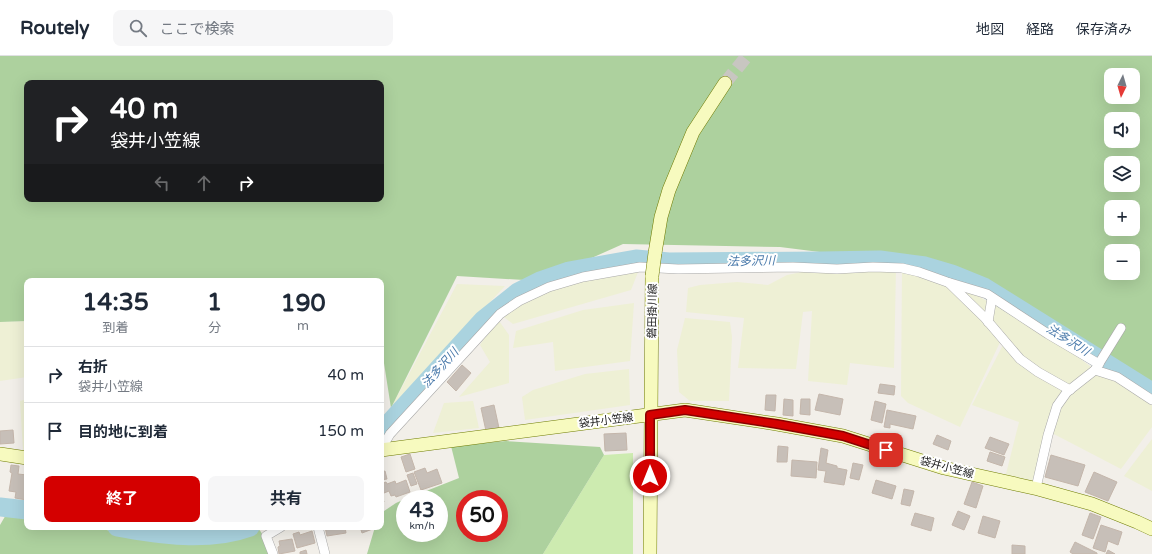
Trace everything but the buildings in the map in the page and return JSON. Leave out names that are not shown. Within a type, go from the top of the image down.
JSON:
[{"type":"main road","name":"磐田掛川線","points":[[650,554],[652,276],[661,217],[670,190],[694,132],[725,83]]},
{"type":"main road","name":"袋井小笠線","points":[[384,449],[685,410],[843,436],[944,468],[1036,488],[1092,504],[1152,529]]},
{"type":"main road","points":[[0,454],[24,458]]},
{"type":"street","points":[[384,444],[390,434],[500,314],[519,301],[549,287],[583,277],[640,267],[678,269],[793,267],[837,269],[873,267],[902,268],[919,272],[987,294],[1097,367],[1117,377],[1152,400]]},
{"type":"street","points":[[947,282],[988,322],[1020,359],[1038,372],[1070,390]]},
{"type":"street","points":[[988,322],[992,298]]},
{"type":"street","points":[[1036,488],[1048,435],[1057,406],[1067,392],[1097,367],[1121,328]]},
{"type":"street","points":[[273,554],[266,536],[276,530]]},
{"type":"street","points":[[319,530],[325,554]]},
{"type":"green space","points":[[0,56],[1152,56],[1152,393],[987,294],[891,261],[780,247],[623,244],[540,281],[457,276],[391,408],[384,363],[384,278],[24,278],[24,321],[0,322]]},
{"type":"green space","points":[[640,267],[631,290],[513,324],[500,314],[570,281]]},
{"type":"green space","points":[[822,268],[896,268],[894,368],[850,363],[847,385],[808,381],[812,311],[803,312],[796,369],[738,368],[744,318],[686,312],[688,288],[700,285],[737,282],[768,285],[787,275]]},
{"type":"green space","points":[[902,268],[957,285],[1048,334],[1095,370],[1117,377],[1152,400],[1152,427],[1121,469],[1050,432],[1036,488],[1004,482],[1019,422],[972,405],[1005,341],[1002,338],[960,427],[908,403],[901,396]]},
{"type":"green space","points":[[457,284],[505,286],[391,408]]},
{"type":"green space","points":[[634,303],[630,361],[555,371],[553,342],[513,348],[516,331],[583,310]]},
{"type":"green space","points":[[497,318],[509,335],[509,383],[459,397],[490,362],[480,345]]},
{"type":"green space","points":[[685,318],[730,322],[732,337],[729,401],[690,401],[679,392],[677,350]]},
{"type":"green space","points":[[24,321],[24,377],[0,381],[0,322]]},
{"type":"green space","points":[[629,369],[630,405],[525,420],[522,397],[533,390],[585,374]]},
{"type":"green space","points":[[24,400],[24,450],[23,450],[20,401]]},
{"type":"green space","points":[[473,401],[479,428],[433,433],[444,403]]},
{"type":"green space","points":[[1152,439],[1152,491],[1124,476]]},
{"type":"green space","points":[[506,441],[600,447],[604,455],[543,554],[367,554],[374,530],[384,530],[384,511],[396,503],[396,542],[448,542],[448,490],[429,490],[459,478],[451,446]]},
{"type":"green space","points":[[633,453],[633,554],[543,554],[604,455]]},
{"type":"green space","points":[[7,513],[24,516],[24,530],[106,530],[123,533],[136,530],[259,530],[271,554],[0,554],[0,525]]},
{"type":"waterway","name":"法多沢川","points":[[384,429],[483,320],[518,292],[540,281],[569,271],[636,259],[669,262],[880,260],[925,266],[952,274],[984,287],[1152,392]]},
{"type":"waterway","name":"法多沢川","points":[[0,507],[24,510]]},
{"type":"waterway","name":"法多沢川","points":[[137,530],[184,536],[201,536],[240,530]]},
{"type":"tunnel","points":[[725,83],[747,56]]},
{"type":"route","points":[[650,476],[650,415],[685,410],[843,436],[886,450]]}]
